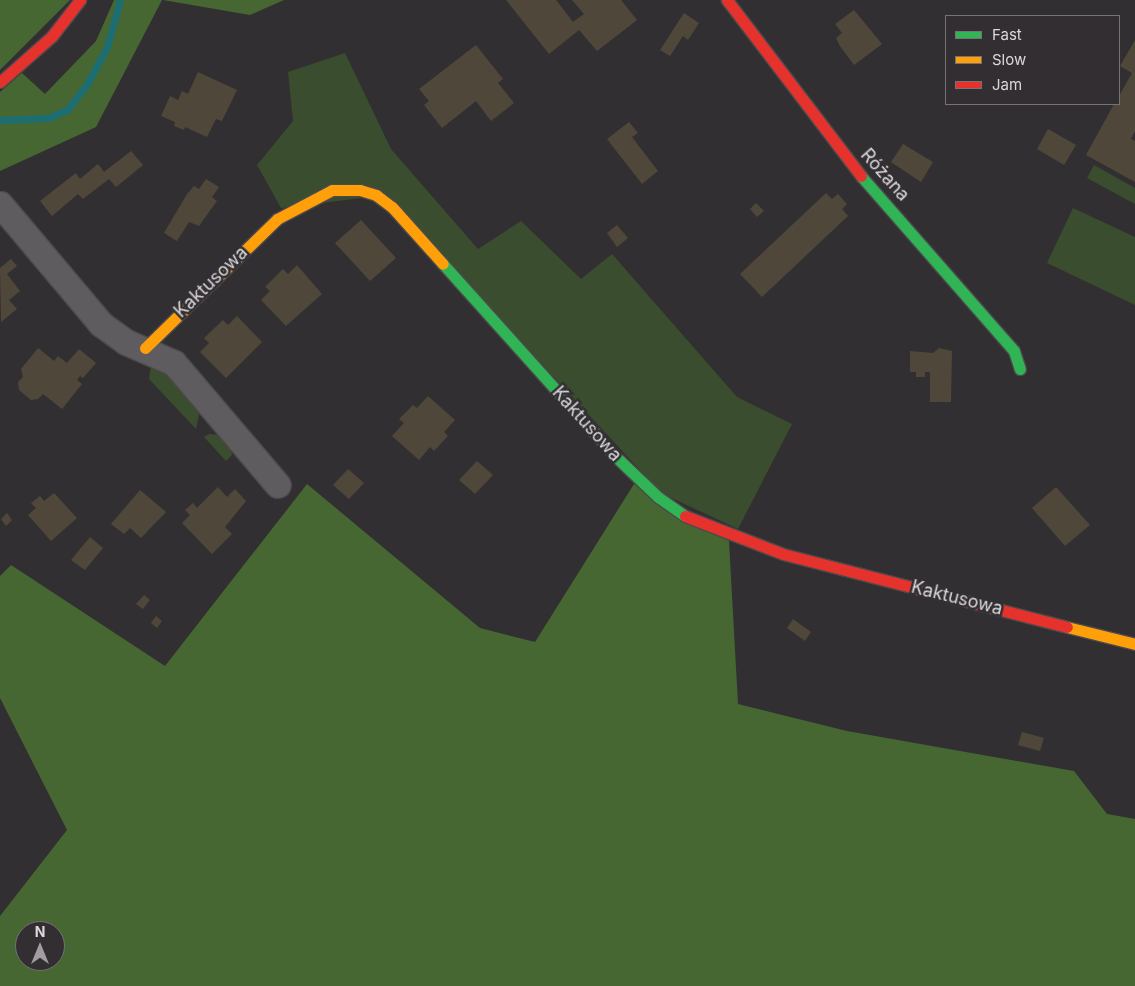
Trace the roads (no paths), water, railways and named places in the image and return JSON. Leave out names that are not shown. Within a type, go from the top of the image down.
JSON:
[{"type":"street","points":[[0,82],[52,36],[80,0]]},
{"type":"street","name":"Różana","points":[[727,0],[840,152],[1014,350],[1020,369]]},
{"type":"street","name":"Kaktusowa","points":[[145,348],[277,219],[325,192],[360,190],[376,195],[392,207],[615,456],[658,498],[688,519],[783,554],[1135,644]]},
{"type":"street","points":[[0,204],[101,324],[126,342],[145,348],[174,363],[188,377],[278,486]]},
{"type":"waterway","points":[[0,120],[48,118],[67,110],[87,84],[107,47],[120,0]]}]
